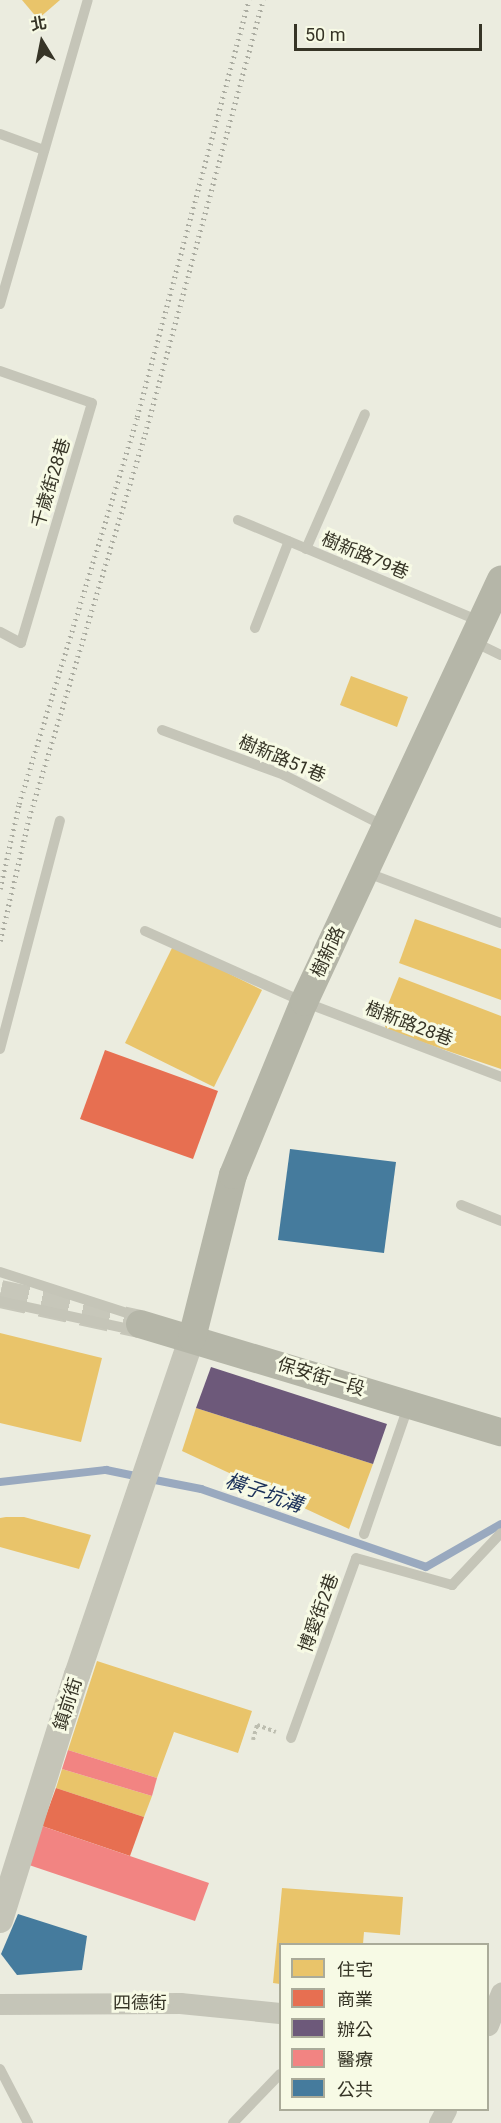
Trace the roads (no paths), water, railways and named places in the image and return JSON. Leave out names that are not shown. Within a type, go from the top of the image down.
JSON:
[{"type":"main road","name":"樹新路","points":[[192,1338],[233,1175],[304,1002],[500,583]]},
{"type":"main road","name":"保安街一段","points":[[140,1324],[501,1432]]},
{"type":"street","name":"鎮前街","points":[[0,1920],[192,1338]]},
{"type":"street","points":[[489,2023],[501,1993]]},
{"type":"street","name":"四德街","points":[[0,2004],[180,2003],[279,2013]]},
{"type":"lane","points":[[0,304],[88,0]]},
{"type":"lane","points":[[0,134],[44,150]]},
{"type":"lane","name":"千歲街28巷","points":[[0,371],[92,404],[21,643],[0,632]]},
{"type":"lane","points":[[306,549],[365,414]]},
{"type":"lane","name":"樹新路79巷","points":[[237,520],[306,549],[476,631],[501,655]]},
{"type":"lane","points":[[255,628],[289,542]]},
{"type":"lane","name":"樹新路51巷","points":[[162,730],[284,775],[386,826]]},
{"type":"lane","points":[[0,1049],[60,821]]},
{"type":"lane","points":[[365,872],[501,923]]},
{"type":"lane","name":"樹新路28巷","points":[[145,931],[304,1002],[501,1077]]},
{"type":"lane","points":[[461,1204],[501,1221]]},
{"type":"lane","name":"保安街一段","points":[[0,1272],[136,1316],[140,1324],[129,1329],[0,1301]]},
{"type":"lane","points":[[364,1534],[409,1403]]},
{"type":"lane","name":"博愛街2巷","points":[[291,1738],[356,1558],[452,1585],[501,1533]]},
{"type":"lane","points":[[0,2069],[28,2123]]},
{"type":"lane","points":[[232,2123],[279,2075]]},
{"type":"waterway","name":"橫子坑溝","points":[[0,1482],[106,1470],[201,1489],[426,1567],[501,1524]]},
{"type":"tunnel","points":[[0,1294],[140,1324]]},
{"type":"railway","points":[[0,889],[19,804],[137,417],[249,0]]},
{"type":"railway","points":[[0,941],[29,818],[145,434],[263,0]]}]
